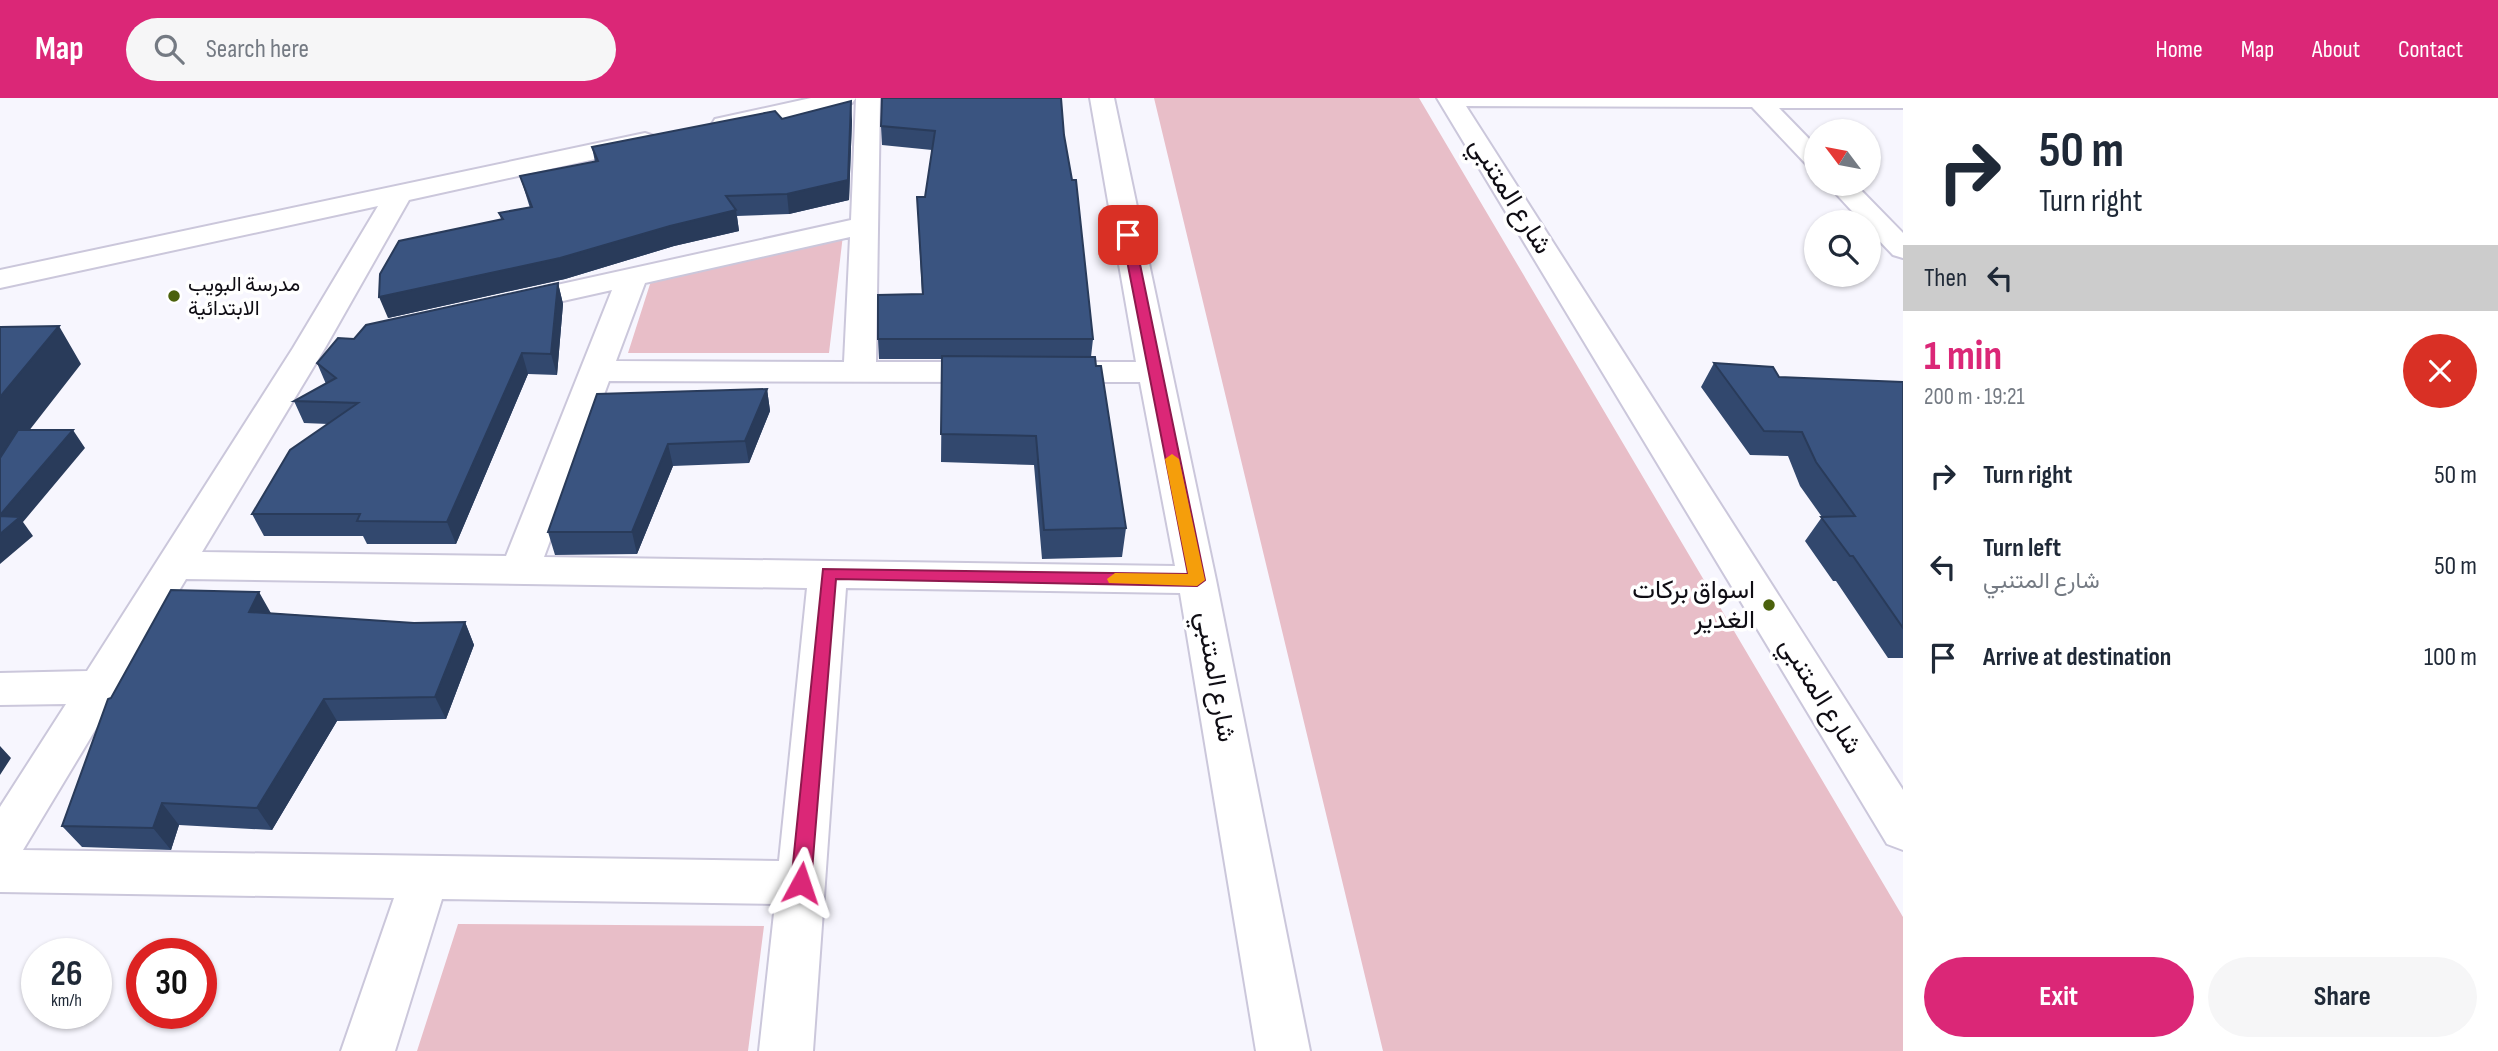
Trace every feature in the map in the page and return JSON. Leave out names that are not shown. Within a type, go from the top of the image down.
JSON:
[{"type":"street","points":[[696,130],[844,98]]},
{"type":"street","points":[[860,371],[868,98]]},
{"type":"street","name":"شارع المتنبي","points":[[1102,98],[1197,580],[1283,1051]]},
{"type":"street","points":[[1449,99],[1903,101]]},
{"type":"street","name":"شارع المتنبي","points":[[1449,99],[1903,830]]},
{"type":"street","points":[[1760,102],[1804,148]]},
{"type":"street","points":[[0,279],[669,136]]},
{"type":"street","points":[[0,847],[177,565],[309,348],[399,193]]},
{"type":"street","points":[[1852,196],[1903,249]]},
{"type":"street","points":[[484,310],[866,225]]},
{"type":"street","points":[[521,568],[632,277]]},
{"type":"street","points":[[309,348],[349,339]]},
{"type":"street","points":[[597,371],[1154,372]]},
{"type":"street","points":[[177,565],[1197,580]]},
{"type":"street","points":[[786,1051],[828,573]]},
{"type":"street","points":[[0,689],[100,687]]},
{"type":"street","points":[[0,871],[801,883]]},
{"type":"street","points":[[368,1051],[425,877]]},
{"type":"shaded area","points":[[1154,98],[1419,98],[1903,917],[1903,1051],[1383,1051]]},
{"type":"shaded area","points":[[843,235],[829,353],[628,353],[651,281]]},
{"type":"shaded area","points":[[458,924],[764,926],[748,1051],[417,1051]]},
{"type":"building","points":[[882,98],[1061,98],[1072,180],[1076,180],[1093,339],[878,339],[878,295],[923,294],[917,197],[925,197],[935,131],[881,126]]},
{"type":"building","points":[[851,101],[848,180],[787,194],[726,196],[736,210],[560,258],[379,297],[380,274],[399,241],[503,219],[499,213],[532,207],[520,176],[598,161],[592,147],[775,111],[782,119]]},
{"type":"building","points":[[558,283],[551,354],[522,353],[447,522],[357,521],[360,514],[252,514],[290,450],[358,403],[294,401],[336,378],[317,363],[338,338],[354,339],[366,325]]},
{"type":"building","points":[[59,326],[0,397],[0,327]]},
{"type":"building","points":[[942,356],[1095,357],[1096,366],[1101,366],[1126,528],[1044,530],[1036,436],[941,434]]},
{"type":"building","points":[[1714,363],[1773,367],[1779,377],[1903,382],[1903,628],[1853,556],[1850,556],[1821,517],[1855,516],[1816,462],[1802,432],[1764,431]]},
{"type":"building","points":[[767,389],[745,441],[668,444],[632,532],[548,532],[597,394]]},
{"type":"building","points":[[18,430],[73,430],[0,515],[0,458]]},
{"type":"building","points":[[0,516],[20,517],[0,534]]},
{"type":"building","points":[[171,590],[259,592],[249,612],[414,623],[465,622],[435,697],[324,699],[257,808],[162,803],[153,828],[62,826],[108,699]]},
{"type":"slow traffic","points":[[1115,579],[1197,580],[1172,459]]},
{"type":"place","name":"مدرسة البويب الابتدائية","points":[[174,296]]},
{"type":"place","name":"اسواق بركات الغدير","points":[[1769,605]]},
{"type":"route","points":[[801,883],[828,573],[1197,580],[1128,235]]}]
